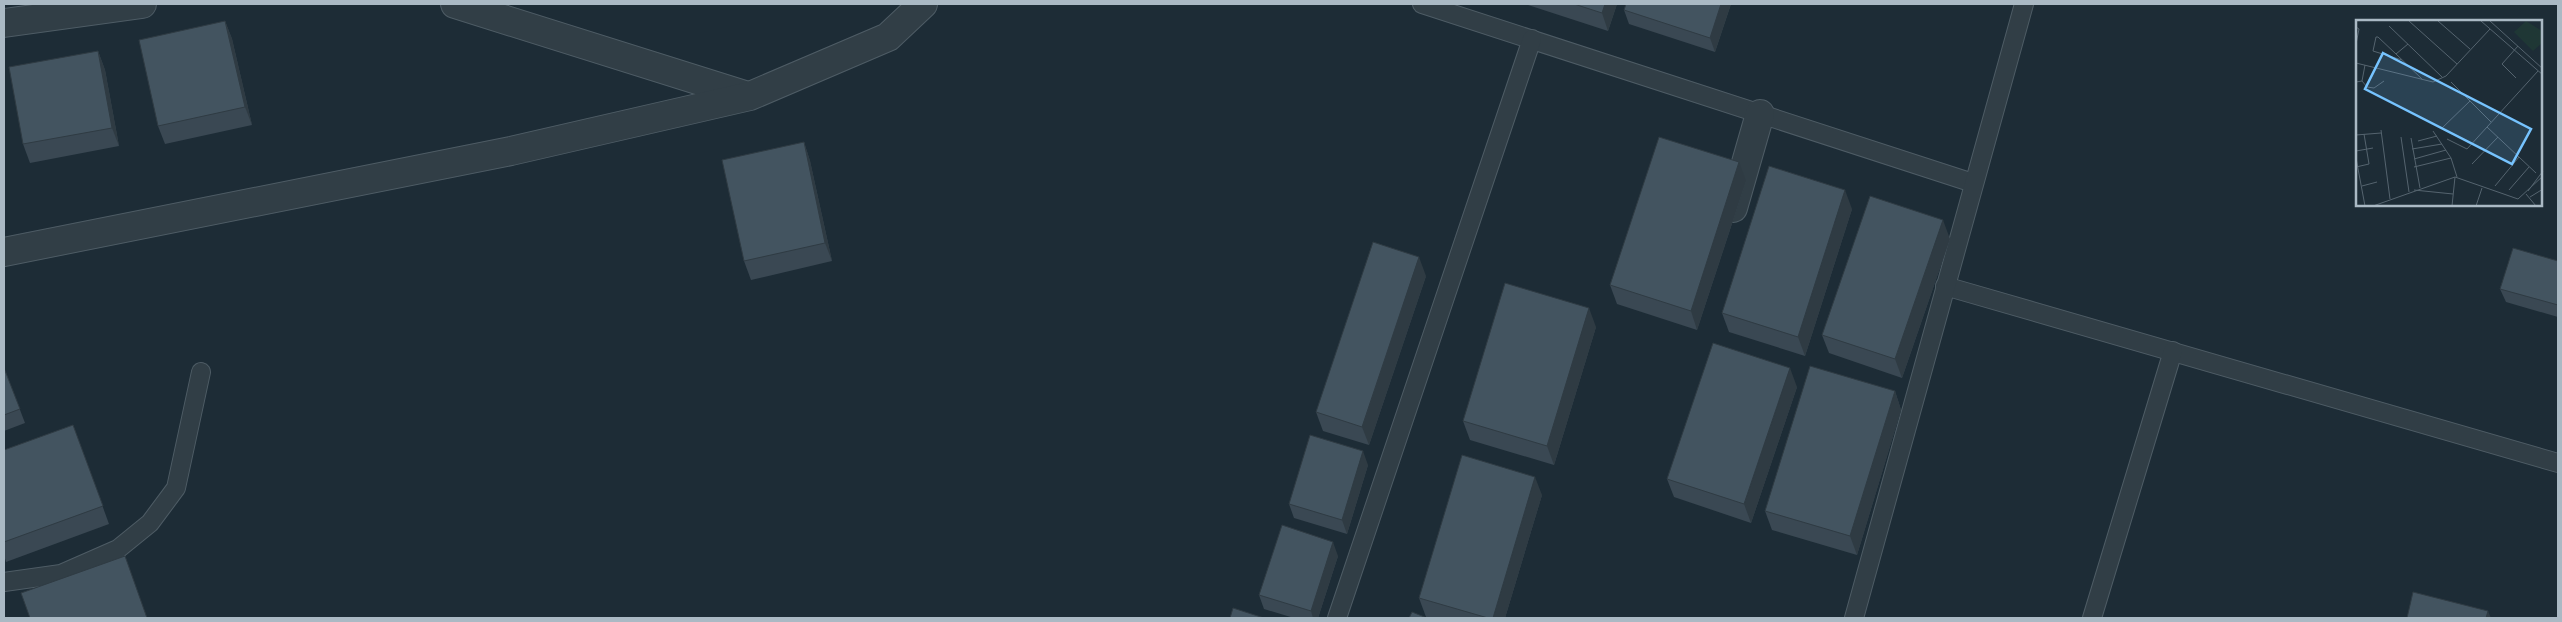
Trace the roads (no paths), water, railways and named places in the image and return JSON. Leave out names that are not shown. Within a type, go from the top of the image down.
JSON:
[{"type":"street","points":[[4,23],[142,4]]},
{"type":"street","points":[[455,4],[750,96]]},
{"type":"street","points":[[4,252],[511,151],[750,96],[888,37],[923,4]]},
{"type":"street","points":[[1725,233],[1760,114]]},
{"type":"lane","points":[[1422,4],[1973,183]]},
{"type":"lane","points":[[1854,618],[1944,286],[2024,4]]},
{"type":"lane","points":[[1337,618],[1532,39]]},
{"type":"lane","points":[[1944,286],[2558,463]]},
{"type":"lane","points":[[2092,618],[2173,352]]},
{"type":"lane","points":[[4,582],[62,574],[118,549],[150,523],[176,488],[201,372]]}]
